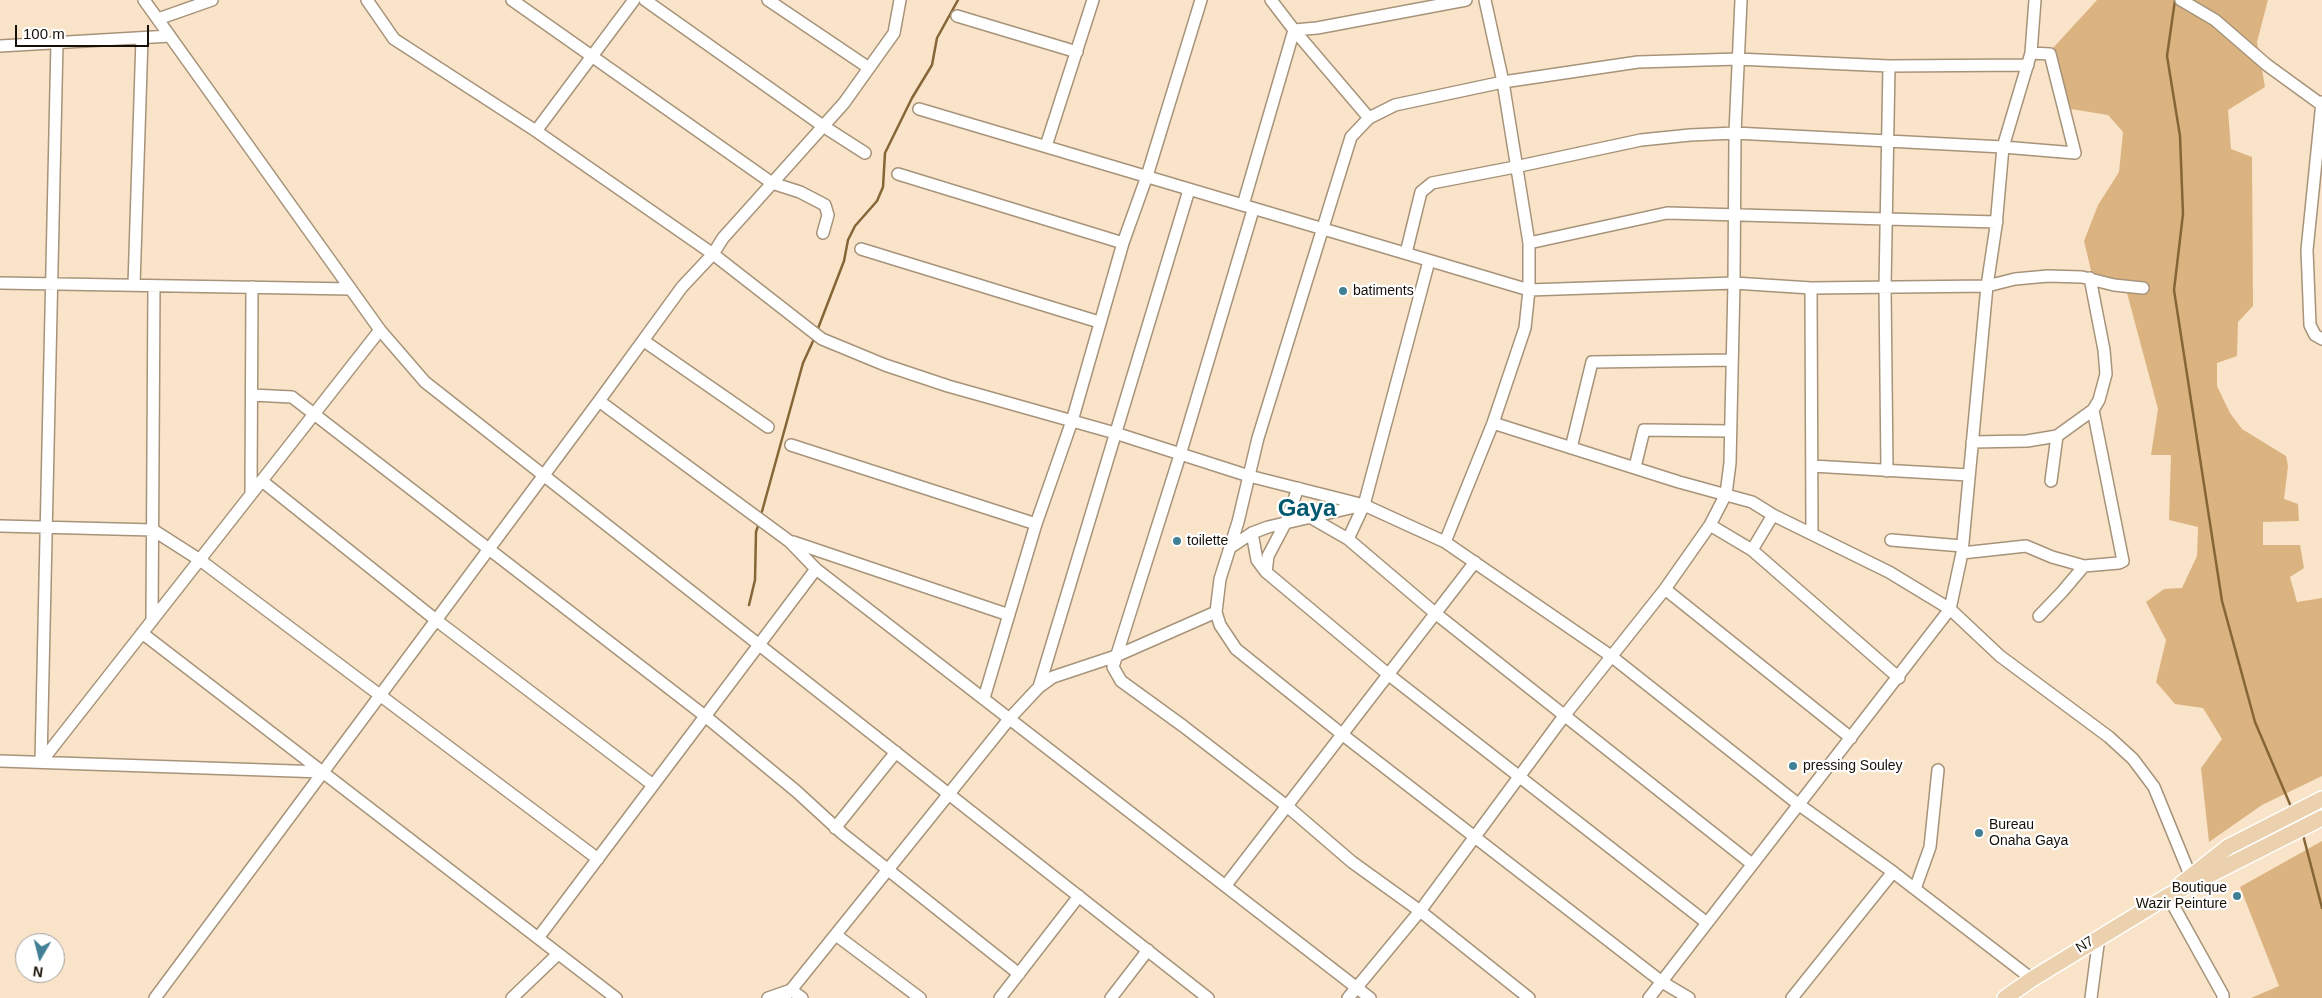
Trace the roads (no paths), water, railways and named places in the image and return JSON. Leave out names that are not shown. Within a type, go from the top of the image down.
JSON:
[{"type":"main road","points":[[2168,896],[2190,876],[2228,847],[2322,799]]},
{"type":"main road","points":[[2168,896],[2318,820]]},
{"type":"main road","name":"N7","points":[[2005,998],[2099,937],[2168,896]]},
{"type":"street","points":[[144,0],[380,330],[425,382],[1208,998]]},
{"type":"street","points":[[158,19],[212,0]]},
{"type":"street","points":[[367,0],[394,39],[536,131],[713,254],[822,339],[885,365],[939,383],[1115,433],[1249,476],[1364,505],[1445,542],[1611,656],[1798,804],[1894,872],[2032,979]]},
{"type":"street","points":[[512,0],[772,183],[800,192],[825,205],[828,214],[823,233]]},
{"type":"street","points":[[536,131],[634,0]]},
{"type":"street","points":[[645,0],[823,126],[864,152]]},
{"type":"street","points":[[768,0],[869,68]]},
{"type":"street","points":[[155,998],[682,287],[713,254],[723,238],[844,103],[894,33],[900,0]]},
{"type":"street","points":[[1046,146],[1094,0]]},
{"type":"street","points":[[984,698],[1036,524],[1072,422],[1099,322],[1123,244],[1148,176],[1201,0]]},
{"type":"street","points":[[1271,0],[1369,118]]},
{"type":"street","points":[[1294,30],[1317,28],[1466,0]]},
{"type":"street","points":[[1445,542],[1493,423],[1525,328],[1529,290],[1529,243],[1515,167],[1503,82],[1485,0]]},
{"type":"street","points":[[1348,998],[1420,911],[1564,716],[1665,589],[1710,525],[1726,494],[1730,463],[1735,133],[1741,0]]},
{"type":"street","points":[[1649,998],[1798,804],[1899,678],[1950,609],[1962,549],[1987,286],[1997,222],[2004,147],[2031,53],[2035,0]]},
{"type":"street","points":[[2181,0],[2215,20],[2267,65],[2322,104],[2306,250],[2310,325],[2315,335],[2322,339]]},
{"type":"street","points":[[957,16],[1076,52]]},
{"type":"street","points":[[1294,30],[1180,455],[1113,667],[1121,681],[1184,726],[1288,807],[1352,862],[1420,911],[1529,998]]},
{"type":"street","points":[[0,46],[170,36]]},
{"type":"street","points":[[134,285],[142,38]]},
{"type":"street","points":[[41,762],[57,42]]},
{"type":"street","points":[[1406,254],[1421,192],[1432,183],[1641,140],[1735,133],[1887,140],[2074,153],[2050,54],[2031,53]]},
{"type":"street","points":[[1689,998],[1662,982],[1343,735],[1236,649],[1220,625],[1216,612],[1220,579],[1231,547],[1258,438],[1351,137],[1369,118],[1395,105],[1503,82],[1638,62],[1738,59],[1889,66],[2028,65]]},
{"type":"street","points":[[1887,471],[1885,287],[1888,219],[1887,140],[1889,66]]},
{"type":"street","points":[[919,109],[1529,290],[1734,283],[1811,288],[1987,286],[2015,279],[2048,276],[2090,278],[2114,285],[2143,288]]},
{"type":"street","points":[[898,174],[1123,244]]},
{"type":"street","points":[[1039,687],[1189,190]]},
{"type":"street","points":[[1529,243],[1667,213],[1997,222]]},
{"type":"street","points":[[861,249],[1099,322]]},
{"type":"street","points":[[1348,539],[1364,505],[1429,260]]},
{"type":"street","points":[[1972,442],[2027,441],[2057,436],[2093,410],[2099,400],[2106,374],[2104,350],[2090,278]]},
{"type":"street","points":[[0,283],[351,289]]},
{"type":"street","points":[[152,621],[154,286]]},
{"type":"street","points":[[251,494],[252,287]]},
{"type":"street","points":[[1811,288],[1812,534]]},
{"type":"street","points":[[41,762],[380,330]]},
{"type":"street","points":[[644,340],[768,427]]},
{"type":"street","points":[[1571,448],[1592,362],[1732,360]]},
{"type":"street","points":[[252,395],[292,397],[705,716],[796,791],[835,828],[1019,974]]},
{"type":"street","points":[[599,401],[788,541],[816,569],[1370,998]]},
{"type":"street","points":[[1891,540],[1962,549],[2026,546],[2052,557],[2084,566],[2119,564],[2123,561],[2123,556],[2093,410]]},
{"type":"street","points":[[1493,423],[1679,482],[1752,502],[1773,515],[1889,572],[1950,609],[2000,656],[2108,737],[2133,759],[2154,787],[2190,876]]},
{"type":"street","points":[[1634,467],[1644,430],[1730,431]]},
{"type":"street","points":[[2051,481],[2057,436]]},
{"type":"street","points":[[791,445],[1036,524]]},
{"type":"street","points":[[1812,466],[1969,475]]},
{"type":"street","points":[[262,481],[436,620],[653,785]]},
{"type":"street","points":[[1266,572],[1268,556],[1286,522],[1298,488]]},
{"type":"street","points":[[1231,547],[1252,533],[1286,522],[1364,505]]},
{"type":"street","points":[[1752,550],[1773,515]]},
{"type":"street","points":[[1308,516],[1348,539],[1435,613],[1752,864]]},
{"type":"street","points":[[1710,525],[1752,550],[1899,678]]},
{"type":"street","points":[[0,526],[153,530],[200,560],[598,859]]},
{"type":"street","points":[[1252,533],[1257,560],[1266,572],[1388,675],[1518,778],[1707,923]]},
{"type":"street","points":[[788,541],[1009,615]]},
{"type":"street","points":[[1226,885],[1475,562]]},
{"type":"street","points":[[2039,616],[2084,566]]},
{"type":"street","points":[[538,938],[816,569]]},
{"type":"street","points":[[1665,589],[1851,738]]},
{"type":"street","points":[[788,994],[1010,718],[1039,687],[1053,678],[1116,656],[1216,612]]},
{"type":"street","points":[[142,633],[612,995]]},
{"type":"street","points":[[835,828],[896,752]]},
{"type":"street","points":[[0,761],[323,772]]},
{"type":"street","points":[[1915,889],[1930,847],[1938,770]]},
{"type":"street","points":[[1792,998],[1894,872]]},
{"type":"street","points":[[1000,998],[1079,896]]},
{"type":"street","points":[[2168,896],[2223,994],[2223,998]]},
{"type":"street","points":[[836,935],[920,998]]},
{"type":"street","points":[[2091,998],[2099,937]]},
{"type":"street","points":[[1111,998],[1148,950]]},
{"type":"street","points":[[512,998],[558,954]]},
{"type":"street","points":[[768,998],[788,994],[802,998]]},
{"type":"waterway","points":[[817,331],[844,261],[848,240],[855,226],[877,201],[883,187],[885,153],[912,98],[932,65],[937,38],[958,0]]},
{"type":"waterway","points":[[2175,0],[2167,56],[2180,136],[2183,214],[2174,290],[2222,601],[2255,722],[2292,809]]},
{"type":"waterway","points":[[761,515],[803,363],[814,339]]},
{"type":"waterway","points":[[749,605],[755,580],[756,532],[759,523]]},
{"type":"waterway","points":[[2303,835],[2322,908]]},
{"type":"place","name":"batiments","points":[[1343,291]]},
{"type":"place","name":"toilette","points":[[1177,541]]},
{"type":"place","name":"pressing Souley","points":[[1793,766]]},
{"type":"place","name":"Bureau Onaha Gaya","points":[[1979,833]]},
{"type":"place","name":"Boutique Wazir Peinture","points":[[2237,896]]},
{"type":"district","name":"Gaya","points":[[1307,509]]}]
